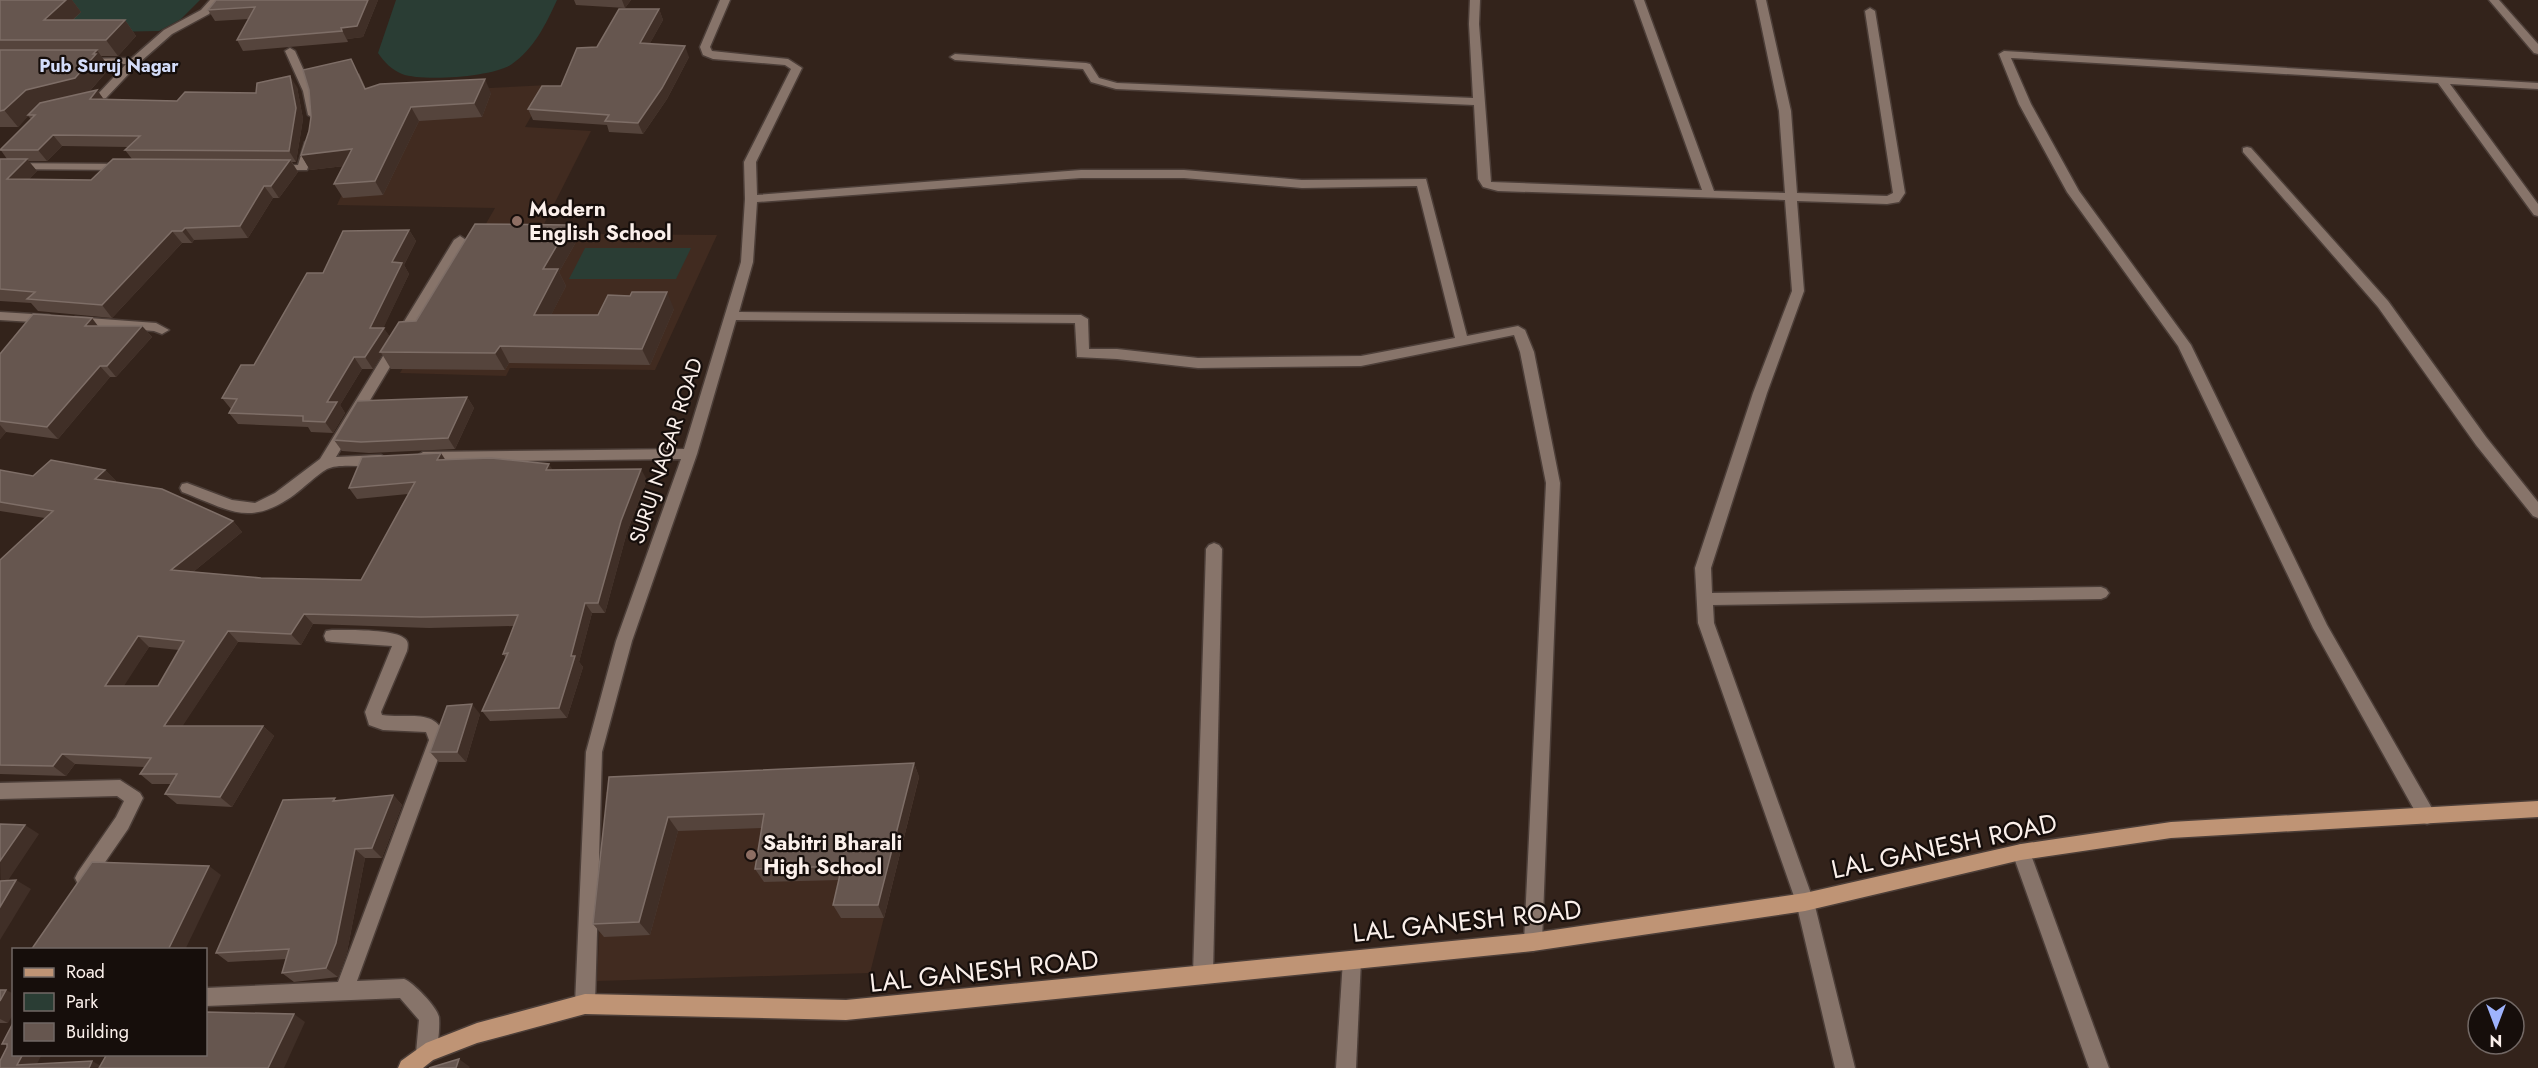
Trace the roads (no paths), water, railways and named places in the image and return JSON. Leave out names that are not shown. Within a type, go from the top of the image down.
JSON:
[{"type":"main road","name":"LAL GANESH ROAD","points":[[408,1068],[426,1053],[477,1033],[585,1004],[846,1010],[1203,975],[1533,942],[1805,902],[2021,852],[2171,830],[2538,809]]},
{"type":"street","points":[[73,103],[102,96],[135,61],[168,32],[205,12],[215,0]]},
{"type":"street","name":"SURUJ NAGAR ROAD","points":[[585,1004],[594,752],[624,641],[690,454],[747,262],[751,199],[750,162],[797,68],[788,62],[713,56],[707,53],[705,47],[725,0]]},
{"type":"street","points":[[1475,0],[1474,24],[1484,179],[1487,184],[1498,187],[1887,200],[1895,199],[1899,193],[1870,11]]},
{"type":"street","points":[[1639,0],[1709,193]]},
{"type":"street","points":[[1761,0],[1785,111],[1798,291],[1760,393],[1703,568],[1706,623],[1805,902],[1845,1068]]},
{"type":"street","points":[[2494,0],[2538,51]]},
{"type":"street","points":[[268,168],[303,168],[312,128],[314,115],[308,91],[290,51]]},
{"type":"street","points":[[2427,816],[2321,628],[2184,345],[2073,192],[2025,104],[2004,54],[2538,86]]},
{"type":"street","points":[[955,57],[1086,66],[1095,80],[1116,86],[1479,102]]},
{"type":"street","points":[[67,61],[135,61]]},
{"type":"street","points":[[2443,82],[2538,212]]},
{"type":"street","points":[[2247,150],[2383,304],[2481,441],[2538,512]]},
{"type":"street","points":[[0,166],[140,167]]},
{"type":"street","points":[[751,199],[1081,174],[1184,174],[1302,184],[1422,182],[1462,341]]},
{"type":"street","points":[[187,488],[245,508],[258,509],[270,503],[325,463],[460,240]]},
{"type":"street","points":[[0,316],[156,327],[162,330]]},
{"type":"street","points":[[732,316],[1081,319],[1082,354],[1117,354],[1198,363],[1361,361],[1518,330],[1527,352],[1553,483],[1533,942]]},
{"type":"street","points":[[325,463],[459,456],[690,454]]},
{"type":"street","points":[[1203,975],[1214,549]]},
{"type":"street","points":[[1705,599],[2101,593]]},
{"type":"street","points":[[332,636],[395,640],[400,644],[373,712],[375,720],[383,723],[430,725],[435,729],[437,740],[344,991]]},
{"type":"street","points":[[0,791],[120,788],[134,798],[122,823],[75,891]]},
{"type":"street","points":[[2021,852],[2099,1068]]},
{"type":"street","points":[[1346,1068],[1352,960]]},
{"type":"street","points":[[207,997],[404,988],[429,1017],[426,1053]]},
{"type":"place","name":"Modern English School","points":[[517,221]]},
{"type":"place","name":"Sabitri Bharali High School","points":[[751,855]]},
{"type":"district","name":"Pub Suruj Nagar","points":[[109,66]]}]
